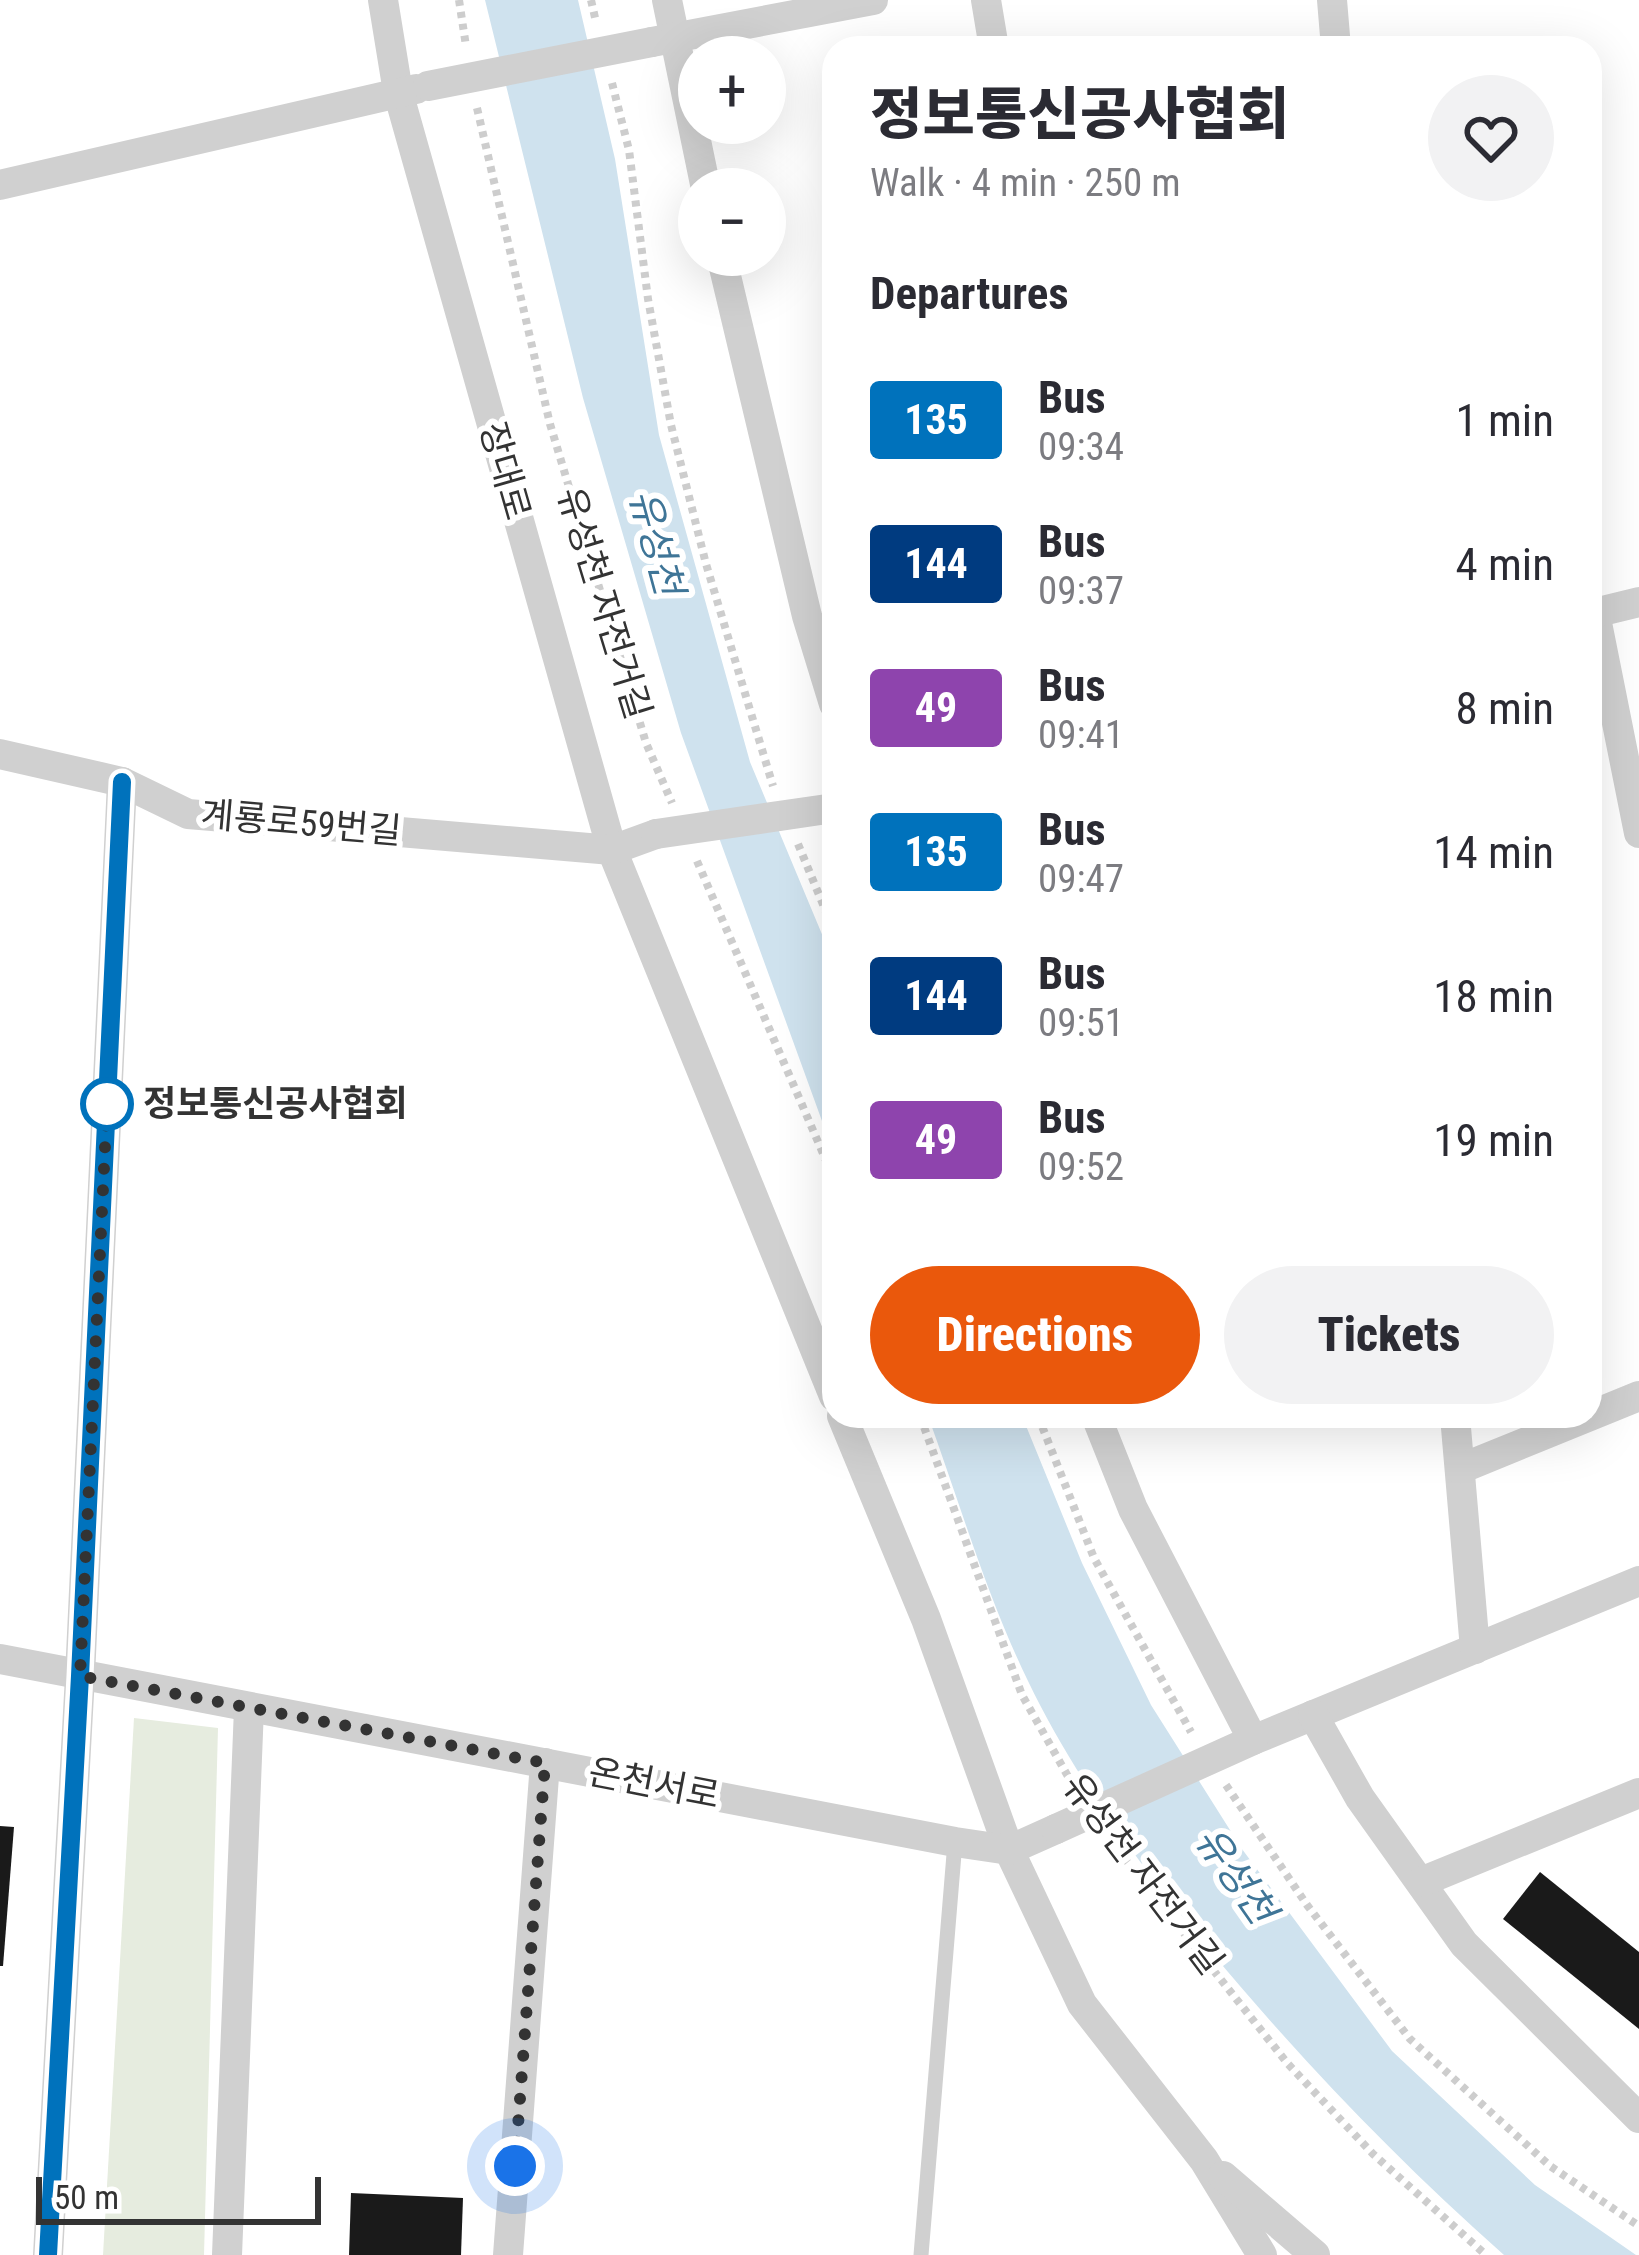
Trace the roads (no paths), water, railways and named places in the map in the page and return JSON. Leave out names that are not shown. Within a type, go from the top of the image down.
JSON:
[{"type":"street","name":"장대로","points":[[382,0],[413,89],[612,850]]},
{"type":"street","points":[[667,0],[663,40],[700,168]]},
{"type":"street","points":[[0,185],[413,89],[873,0]]},
{"type":"street","points":[[986,0],[992,36]]},
{"type":"street","points":[[1332,0],[1335,36]]},
{"type":"street","points":[[726,276],[822,665]]},
{"type":"street","points":[[1602,612],[1639,602]]},
{"type":"street","points":[[1602,657],[1639,833]]},
{"type":"street","name":"계룡로59번길","points":[[0,754],[122,782],[188,814],[612,850]]},
{"type":"street","points":[[48,2255],[122,782]]},
{"type":"street","points":[[822,810],[656,834],[612,850],[822,1366]]},
{"type":"street","points":[[1602,1411],[1639,1396]]},
{"type":"street","points":[[847,1428],[926,1619],[1009,1850],[1082,2004],[1204,2161],[1262,2255]]},
{"type":"street","points":[[1101,1428],[1133,1509],[1253,1740]]},
{"type":"street","points":[[1456,1428],[1475,1649]]},
{"type":"street","points":[[1460,1469],[1561,1428]]},
{"type":"street","points":[[1009,1850],[1253,1740],[1639,1581]]},
{"type":"street","name":"온천서로","points":[[0,1659],[1009,1850]]},
{"type":"street","points":[[227,2255],[249,1708]]},
{"type":"street","points":[[1313,1715],[1360,1798],[1464,1944],[1639,2118]]},
{"type":"street","points":[[508,2255],[545,1763]]},
{"type":"street","points":[[1420,1882],[1639,1793]]},
{"type":"street","points":[[1204,2161],[1315,2255]]},
{"type":"lane","points":[[921,2255],[955,1842]]},
{"type":"water","name":"유성천","points":[[485,0],[578,0],[615,159],[659,435],[750,762],[822,934],[822,1121],[681,733],[583,398]]},
{"type":"water","name":"유성천","points":[[932,1428],[1027,1428],[1082,1563],[1151,1705],[1242,1849],[1392,2051],[1535,2185],[1636,2255],[1504,2255],[1352,2110],[1212,1953],[1112,1822],[1028,1681]]},
{"type":"place","name":"정보통신공사협회","points":[[107,1104]]}]
